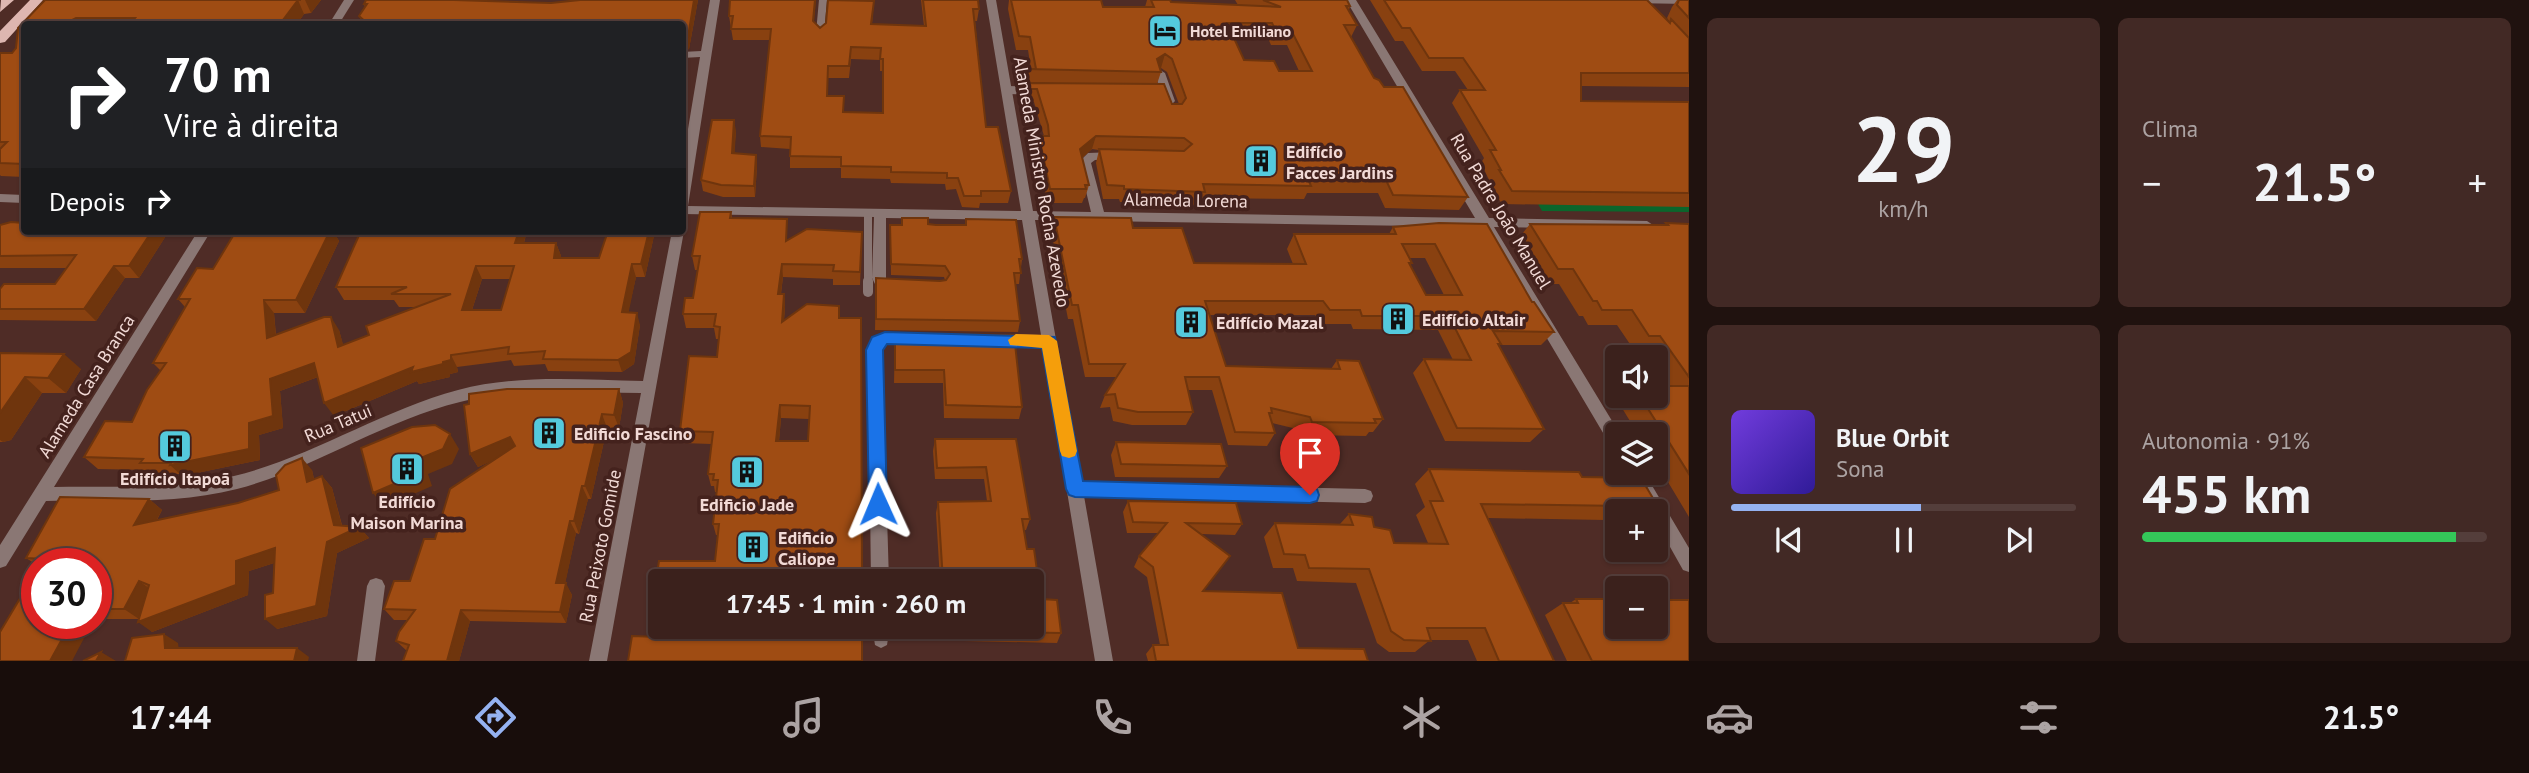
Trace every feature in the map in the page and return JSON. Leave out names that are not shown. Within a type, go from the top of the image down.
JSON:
[{"type":"main road","points":[[0,8],[8,0]]},
{"type":"main road","points":[[0,39],[37,0]]},
{"type":"street","points":[[336,21],[349,0]]},
{"type":"street","points":[[686,182],[715,0]]},
{"type":"street","name":"Alameda Ministro Rocha Azevedo","points":[[991,0],[1104,661]]},
{"type":"street","name":"Rua Padre João Manuel","points":[[1351,0],[1605,423]]},
{"type":"street","points":[[1622,0],[1689,1]]},
{"type":"street","points":[[686,55],[706,54]]},
{"type":"street","points":[[1160,73],[1173,112]]},
{"type":"street","points":[[1153,92],[1167,92]]},
{"type":"street","points":[[1099,217],[1085,162],[1092,156],[1129,157]]},
{"type":"street","points":[[0,198],[21,198]]},
{"type":"street","name":"Alameda Lorena","points":[[686,208],[1662,226]]},
{"type":"street","points":[[874,213],[881,282],[912,284]]},
{"type":"street","name":"Alameda Casa Branca","points":[[0,560],[203,235]]},
{"type":"street","name":"Rua Peixoto Gomide","points":[[598,661],[677,235]]},
{"type":"street","points":[[880,569],[874,350],[877,341],[885,338],[927,339]]},
{"type":"street","points":[[983,340],[1049,341]]},
{"type":"street","name":"Rua Tatui","points":[[42,494],[177,492],[237,482],[272,471],[428,406],[487,390],[523,386],[649,387]]},
{"type":"street","points":[[1643,485],[1689,564]]},
{"type":"street","points":[[1075,489],[1365,496]]},
{"type":"street","points":[[366,661],[376,586]]},
{"type":"lane","points":[[820,33],[823,0]]},
{"type":"lane","points":[[1006,90],[1052,91]]},
{"type":"lane","points":[[868,292],[874,213]]},
{"type":"green space","points":[[1538,204],[1689,206],[1689,212],[1542,211]]},
{"type":"building","points":[[45,0],[298,0],[284,21],[132,21],[135,18],[76,18],[71,21],[25,21]]},
{"type":"building","points":[[366,0],[551,3],[580,0],[694,0],[686,37],[686,21],[365,21],[359,16],[367,4],[364,4]]},
{"type":"building","points":[[730,0],[815,0],[813,21],[820,28],[826,23],[828,0],[874,1],[871,24],[926,26],[923,0],[978,0],[979,9],[973,9],[986,127],[998,127],[1011,191],[981,191],[981,196],[964,196],[958,178],[947,178],[947,173],[891,172],[891,167],[841,166],[841,157],[790,156],[791,137],[760,136],[771,29],[731,29],[733,16],[729,16]],"holes":[[[851,47],[881,48],[883,113],[843,112],[844,96],[827,96],[828,66],[849,66]]]},
{"type":"building","points":[[1011,0],[1101,0],[1103,7],[1154,7],[1151,0],[1170,0],[1281,7],[1263,0],[1347,0],[1350,6],[1346,6],[1357,25],[1344,25],[1374,78],[1384,87],[1403,87],[1468,197],[1393,195],[1386,180],[1308,179],[1311,186],[1203,184],[1205,192],[1124,189],[1124,186],[1107,185],[1099,149],[1184,151],[1192,144],[1184,138],[1096,136],[1080,149],[1089,185],[1085,185],[1086,189],[1050,189],[1039,136],[1049,136],[1048,125],[1037,89],[1030,89],[1029,83],[1164,84],[1172,104],[1182,104],[1186,98],[1172,59],[1165,54],[1157,59],[1161,72],[1026,69],[1036,69],[1030,37],[1019,36]],"holes":[[[1227,23],[1272,23],[1276,31],[1292,32],[1312,71],[1279,71],[1274,61],[1244,60]]]},
{"type":"building","points":[[1384,0],[1647,0],[1689,38],[1689,73],[1581,73],[1581,101],[1689,102],[1689,193],[1512,191],[1490,150],[1496,150],[1460,90],[1485,90],[1463,58],[1429,58],[1410,28],[1402,28]]},
{"type":"building","points":[[1679,0],[1689,0],[1689,18],[1677,5]]},
{"type":"building","points":[[21,25],[21,164],[0,163],[0,149],[7,142],[0,142],[0,53],[12,53],[16,48],[18,28]]},
{"type":"building","points":[[712,120],[734,120],[732,153],[756,155],[754,186],[721,185],[701,180]]},
{"type":"building","points":[[700,212],[731,212],[730,218],[787,219],[786,241],[807,229],[862,232],[860,272],[833,271],[834,265],[782,264],[778,294],[784,294],[782,322],[807,304],[839,306],[839,318],[861,318],[862,569],[658,569],[659,561],[715,561],[719,524],[713,524],[718,480],[713,480],[714,474],[708,474],[713,432],[680,431],[689,356],[717,357],[720,327],[714,326],[716,314],[683,314],[685,298],[693,298],[700,256],[692,256]],"holes":[[[780,405],[810,406],[808,441],[776,441]]]},
{"type":"building","points":[[1054,217],[1131,218],[1133,228],[1182,228],[1194,263],[1306,264],[1294,234],[1396,234],[1393,227],[1439,223],[1487,224],[1532,302],[1554,332],[1493,331],[1544,429],[1457,428],[1424,359],[1471,360],[1449,316],[1362,316],[1360,310],[1330,310],[1323,301],[1205,301],[1226,366],[1340,369],[1337,360],[1359,361],[1383,419],[1374,419],[1376,423],[1312,422],[1310,417],[1271,408],[1272,413],[1269,413],[1275,433],[1235,432],[1219,377],[1185,377],[1193,412],[1138,412],[1118,408],[1115,394],[1105,395],[1125,364],[1089,364],[1078,305],[1072,305]],"holes":[[[1402,244],[1435,244],[1462,295],[1426,295]]]},
{"type":"building","points":[[902,218],[928,218],[928,224],[936,225],[966,225],[966,219],[1016,220],[1022,259],[1019,259],[1021,273],[1014,273],[1020,321],[876,319],[876,278],[940,281],[946,280],[950,274],[945,266],[891,264],[890,225],[902,225]]},
{"type":"building","points":[[21,223],[21,235],[149,235],[129,266],[114,266],[84,309],[0,309],[0,289],[4,284],[55,284],[76,255],[0,256],[0,225]]},
{"type":"building","points":[[1666,223],[1689,224],[1689,377],[1668,345],[1660,336],[1649,336],[1632,310],[1602,310],[1597,301],[1593,301],[1573,269],[1558,269],[1530,224],[1668,225]]},
{"type":"building","points":[[234,235],[328,235],[296,300],[264,300],[267,338],[324,317],[331,317],[338,347],[369,335],[366,326],[451,294],[391,294],[407,287],[336,287],[359,235],[518,235],[515,243],[556,243],[554,258],[599,258],[607,235],[648,235],[641,264],[632,264],[622,312],[637,313],[631,352],[618,360],[543,359],[545,351],[508,354],[509,347],[451,355],[451,360],[443,364],[411,372],[413,367],[324,403],[314,363],[270,379],[273,416],[249,423],[249,449],[170,465],[171,463],[140,463],[143,459],[84,457],[105,421],[132,422],[147,390],[166,363],[153,363],[190,299],[178,299],[197,268],[213,269]],"holes":[[[476,266],[514,266],[501,310],[462,310]]]},
{"type":"building","points":[[895,334],[1014,335],[1022,407],[946,405],[944,370],[895,370]]},
{"type":"building","points":[[0,353],[64,354],[48,378],[25,377],[0,413]]},
{"type":"building","points":[[1668,386],[1689,386],[1689,474],[1668,441],[1668,422],[1656,422],[1648,408],[1668,408]]},
{"type":"building","points":[[507,389],[619,389],[614,415],[602,414],[585,486],[582,486],[574,521],[570,521],[556,583],[566,583],[560,612],[461,610],[447,661],[403,661],[409,645],[396,641],[399,632],[415,610],[384,609],[394,581],[410,581],[424,539],[435,539],[450,489],[515,446],[510,437],[470,454],[464,405],[469,404],[469,394]]},
{"type":"building","points":[[435,425],[450,434],[443,449],[418,459],[422,472],[373,493],[361,448],[412,427]]},
{"type":"building","points":[[935,439],[1016,439],[1030,519],[1022,519],[1027,549],[1034,549],[1037,569],[942,569],[938,502],[991,501],[986,467],[937,468]]},
{"type":"building","points":[[1116,442],[1221,444],[1227,466],[1121,464]]},
{"type":"building","points":[[302,458],[307,482],[322,476],[334,525],[359,527],[327,542],[316,606],[265,619],[265,595],[273,593],[275,548],[236,561],[236,585],[138,622],[149,585],[139,581],[124,609],[112,609],[112,548],[32,548],[60,497],[149,499],[134,525],[238,503],[279,490],[276,475],[285,465]]},
{"type":"building","points":[[1429,469],[1579,472],[1582,477],[1605,477],[1605,485],[1645,485],[1653,499],[1605,499],[1605,506],[1481,504],[1554,661],[1499,661],[1485,628],[1427,628],[1431,641],[1404,640],[1391,631],[1369,569],[1309,568],[1305,555],[1284,554],[1275,523],[1353,525],[1349,514],[1372,517],[1374,527],[1390,530],[1394,543],[1448,544],[1430,501],[1443,501]]},
{"type":"building","points":[[1128,501],[1236,503],[1242,524],[1186,523],[1230,556],[1203,591],[1282,593],[1298,648],[1364,649],[1368,661],[1156,661],[1153,645],[1168,645],[1153,567],[1139,556],[1167,523],[1133,522]]},
{"type":"building","points":[[21,597],[21,639],[62,639],[50,661],[0,661],[0,632]]},
{"type":"building","points":[[1044,599],[1057,600],[1061,633],[1044,633]]},
{"type":"building","points":[[1576,599],[1605,599],[1605,639],[1668,639],[1668,600],[1689,600],[1689,661],[1592,661],[1563,603],[1578,603]]},
{"type":"building","points":[[164,634],[165,648],[297,648],[294,661],[125,661],[132,638]]},
{"type":"building","points":[[632,636],[648,637],[648,639],[862,639],[862,661],[628,661]]},
{"type":"building","points":[[101,652],[96,661],[83,661]]},
{"type":"slow traffic","points":[[1016,340],[1049,341],[1069,451]]},
{"type":"place","name":"Hotel Emiliano","points":[[1165,31]]},
{"type":"place","name":"Edifício Facces Jardins","points":[[1261,161]]},
{"type":"place","name":"Edifício Altair","points":[[1398,319]]},
{"type":"place","name":"Edifício Mazal","points":[[1191,322]]},
{"type":"place","name":"Edificio Fascino","points":[[549,433]]},
{"type":"place","name":"Edifício Itapoã","points":[[175,446]]},
{"type":"place","name":"Edifício Maison Marina","points":[[407,469]]},
{"type":"place","name":"Edificio Jade","points":[[747,472]]},
{"type":"place","name":"Edificio Caliope","points":[[753,547]]},
{"type":"route","points":[[878,504],[874,350],[877,341],[885,338],[1049,341],[1075,489],[1310,495]]}]
